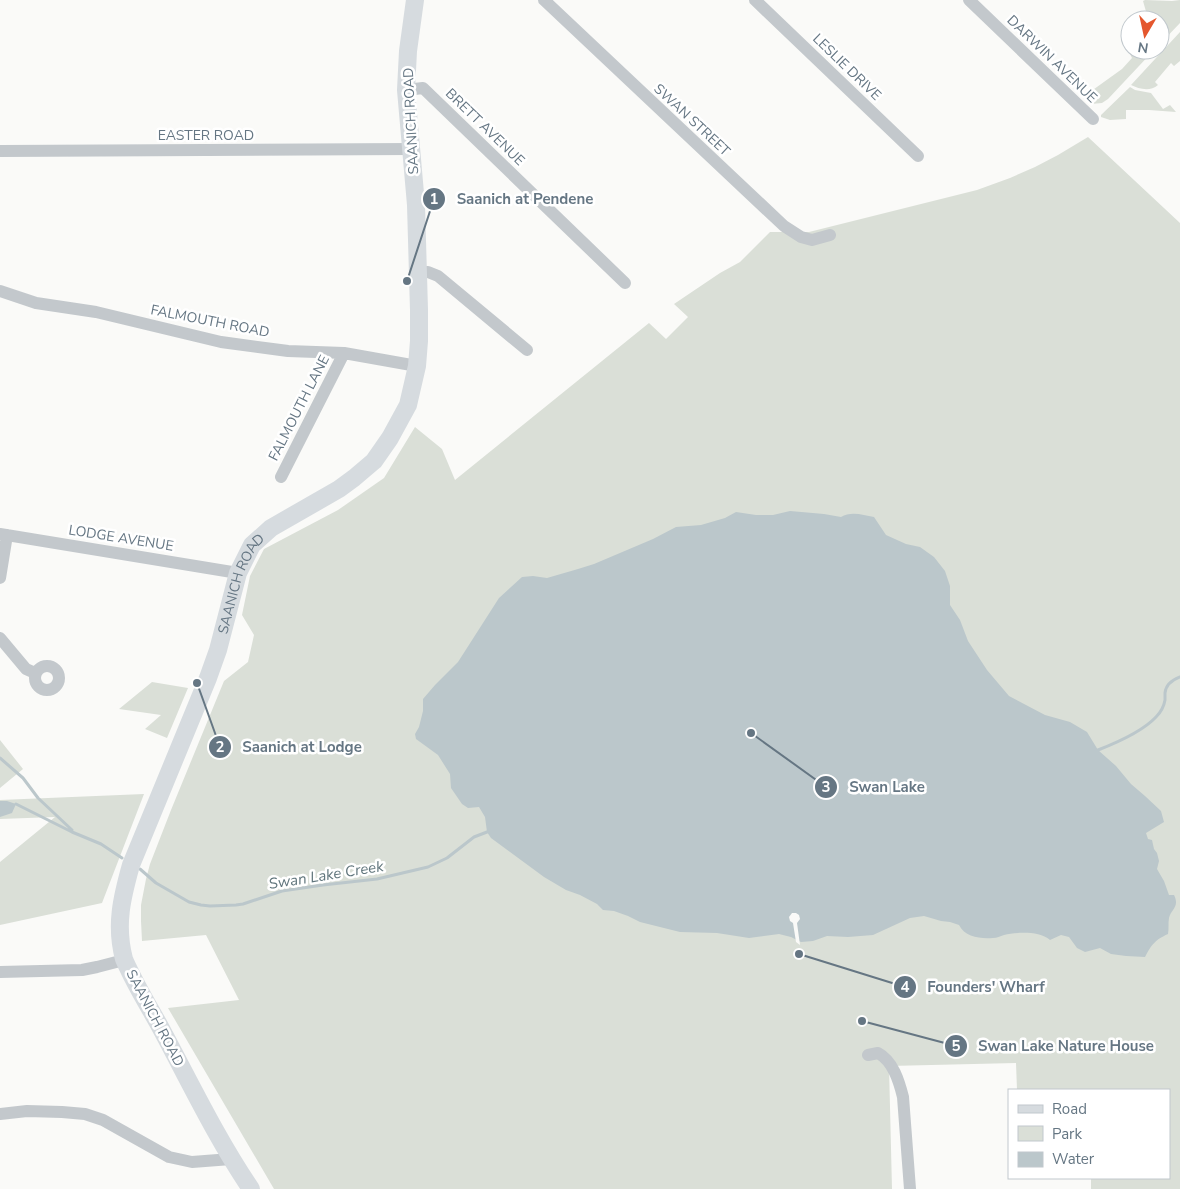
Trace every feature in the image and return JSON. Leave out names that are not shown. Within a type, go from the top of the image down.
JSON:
[{"type":"main road","name":"SAANICH ROAD","points":[[251,1189],[231,1159],[124,960],[119,931],[120,914],[123,893],[131,865],[208,678],[218,650],[238,573],[244,558],[252,545],[270,528],[339,489],[374,461],[390,438],[408,405],[419,341],[419,272],[416,205],[406,90],[408,51],[415,0]]},
{"type":"street","name":"SWAN STREET","points":[[544,0],[784,226],[801,237],[812,240],[830,235]]},
{"type":"street","name":"LESLIE DRIVE","points":[[755,0],[918,156]]},
{"type":"street","name":"DARWIN AVENUE","points":[[969,0],[1093,119]]},
{"type":"street","name":"BRETT AVENUE","points":[[406,90],[423,88],[626,283]]},
{"type":"street","name":"EASTER ROAD","points":[[0,151],[412,149]]},
{"type":"street","points":[[419,272],[428,272],[438,276],[527,350]]},
{"type":"street","name":"FALMOUTH ROAD","points":[[0,291],[36,303],[96,312],[221,342],[288,351],[344,353],[416,366]]},
{"type":"street","name":"FALMOUTH LANE","points":[[281,477],[344,353]]},
{"type":"street","points":[[0,578],[3,535]]},
{"type":"street","name":"LODGE AVENUE","points":[[3,535],[238,573]]},
{"type":"street","points":[[0,638],[26,669],[35,673]]},
{"type":"street","points":[[0,972],[82,970],[124,960]]},
{"type":"street","points":[[868,1055],[878,1053],[884,1056],[900,1084],[903,1097],[910,1189]]},
{"type":"street","points":[[0,1114],[26,1111],[85,1114],[103,1120],[169,1157],[192,1162],[231,1159]]},
{"type":"green space","points":[[1180,0],[1180,23],[1170,34],[1170,10],[1146,10],[1143,1]]},
{"type":"green space","points":[[1180,32],[1180,61],[1174,66],[1171,63],[1155,82],[1158,85],[1148,89],[1141,89],[1131,85],[1154,60],[1170,60],[1170,43]]},
{"type":"green space","points":[[1130,60],[1145,60],[1102,103],[1091,104],[1083,97],[1122,69]]},
{"type":"green space","points":[[1130,87],[1135,90],[1151,93],[1163,109],[1170,105],[1176,112],[1126,110],[1126,119],[1110,120],[1101,117]]},
{"type":"green space","points":[[1088,137],[1180,223],[1180,1189],[1091,1189],[1091,1179],[1170,1179],[1170,1089],[1017,1089],[1016,1063],[889,1066],[892,1189],[274,1189],[168,1008],[239,1000],[206,935],[142,941],[141,921],[141,905],[150,864],[224,681],[248,662],[254,635],[242,615],[250,576],[264,549],[338,510],[384,478],[415,427],[442,449],[455,480],[649,323],[666,339],[688,317],[674,304],[740,262],[770,232],[809,232],[977,190],[1010,178],[1058,155]]},
{"type":"green space","points":[[152,682],[188,688],[167,738],[145,729],[161,715],[119,709]]},
{"type":"green space","points":[[0,740],[23,769],[0,788]]},
{"type":"green space","points":[[144,794],[102,903],[0,925],[0,862],[55,817],[0,819],[0,800]]},
{"type":"water","points":[[790,511],[841,517],[853,514],[874,517],[886,535],[906,544],[920,547],[934,557],[945,571],[950,586],[950,605],[960,620],[968,641],[987,670],[1009,696],[1045,715],[1070,722],[1087,732],[1098,750],[1161,811],[1164,822],[1146,833],[1148,839],[1152,840],[1157,853],[1159,861],[1157,869],[1169,895],[1174,895],[1176,902],[1169,918],[1168,934],[1154,943],[1145,957],[1111,954],[1100,948],[1085,952],[1077,948],[1069,937],[1061,935],[1050,940],[1040,935],[1028,933],[1010,934],[994,938],[978,937],[969,935],[959,925],[924,916],[910,918],[873,935],[827,936],[813,941],[801,942],[779,934],[749,938],[717,933],[680,932],[640,922],[614,911],[603,910],[597,904],[566,890],[544,877],[491,838],[487,832],[485,817],[479,807],[468,808],[462,804],[451,788],[450,774],[438,755],[416,739],[415,734],[423,711],[423,699],[458,662],[499,598],[522,577],[547,578],[578,569],[653,539],[676,527],[701,525],[725,518],[736,512],[773,515]]},
{"type":"water","points":[[0,801],[16,804],[12,813],[0,817]]},
{"type":"pier","points":[[792,913],[799,915],[800,919],[797,923],[800,945],[796,942],[793,923],[789,917]]},
{"type":"waterway","name":"Swan Lake Creek","points":[[1098,750],[1144,728],[1163,707],[1168,685],[1180,677]]},
{"type":"waterway","points":[[0,758],[23,778],[38,798],[72,830]]},
{"type":"waterway","name":"Swan Lake Creek","points":[[16,804],[101,844],[122,858]]},
{"type":"waterway","name":"Swan Lake Creek","points":[[140,869],[156,883],[189,902],[210,906],[236,905],[282,891],[377,879],[428,867],[447,858],[474,837],[487,832]]},
{"type":"place","name":"Saanich at Pendene","points":[[407,281]]},
{"type":"place","name":"Saanich at Lodge","points":[[197,683]]},
{"type":"place","name":"Swan Lake","points":[[751,733]]},
{"type":"place","name":"Founders' Wharf","points":[[799,954]]},
{"type":"place","name":"Swan Lake Nature House","points":[[862,1021]]}]
